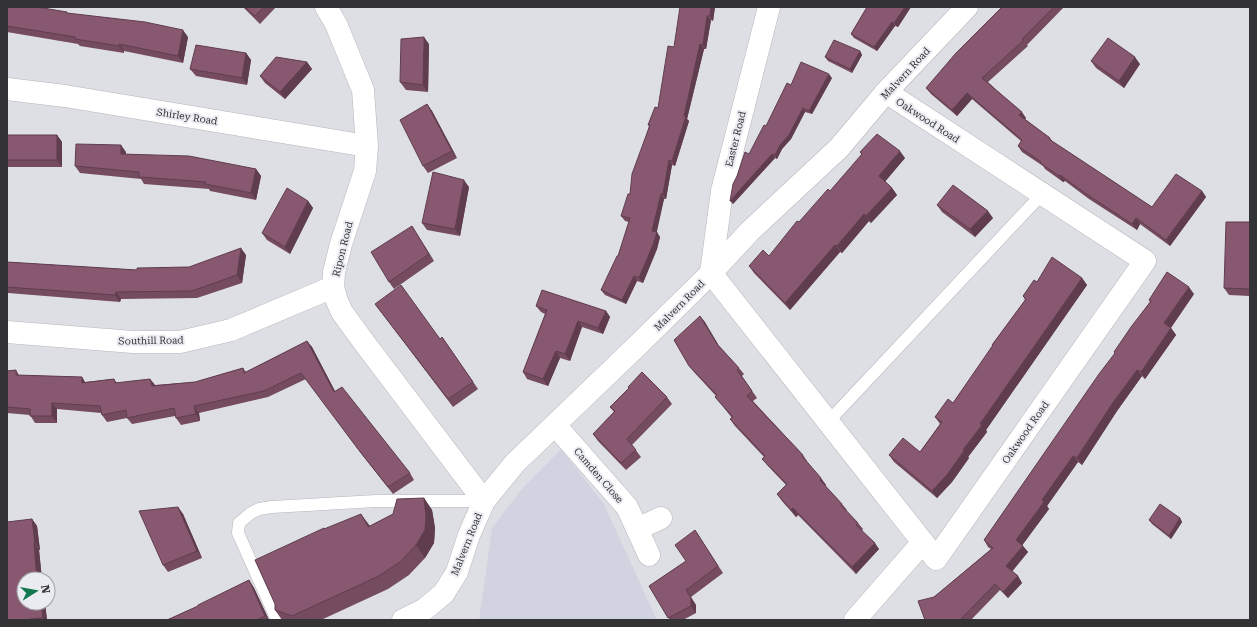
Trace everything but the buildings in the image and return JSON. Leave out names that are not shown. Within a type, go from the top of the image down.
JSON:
[{"type":"street","name":"Ripon Road","points":[[326,7],[336,24],[363,90],[367,146],[364,171],[341,244],[334,272],[333,287],[336,301],[342,312],[484,501]]},
{"type":"street","name":"Easter Road","points":[[711,273],[722,191],[768,7]]},
{"type":"street","name":"Malvern Road","points":[[403,620],[427,614],[444,593],[457,572],[469,535],[484,501],[515,463],[711,273],[750,231],[839,148],[886,92],[967,7]]},
{"type":"street","name":"Shirley Road","points":[[7,89],[65,96],[367,146]]},
{"type":"street","name":"Oakwood Road","points":[[711,273],[936,559],[1145,261],[886,92]]},
{"type":"street","name":"Southill Road","points":[[7,332],[133,342],[180,342],[231,330],[333,287]]},
{"type":"street","name":"Camden Close","points":[[555,425],[627,507],[649,556]]},
{"type":"street","points":[[637,529],[662,518]]},
{"type":"street","points":[[855,620],[923,542]]},
{"type":"lane","points":[[828,422],[1042,194]]},
{"type":"lane","points":[[277,620],[238,533],[239,523],[259,508],[376,501],[484,501]]},
{"type":"shaded area","points":[[561,449],[604,504],[657,620],[479,620],[492,528],[521,490]]}]
